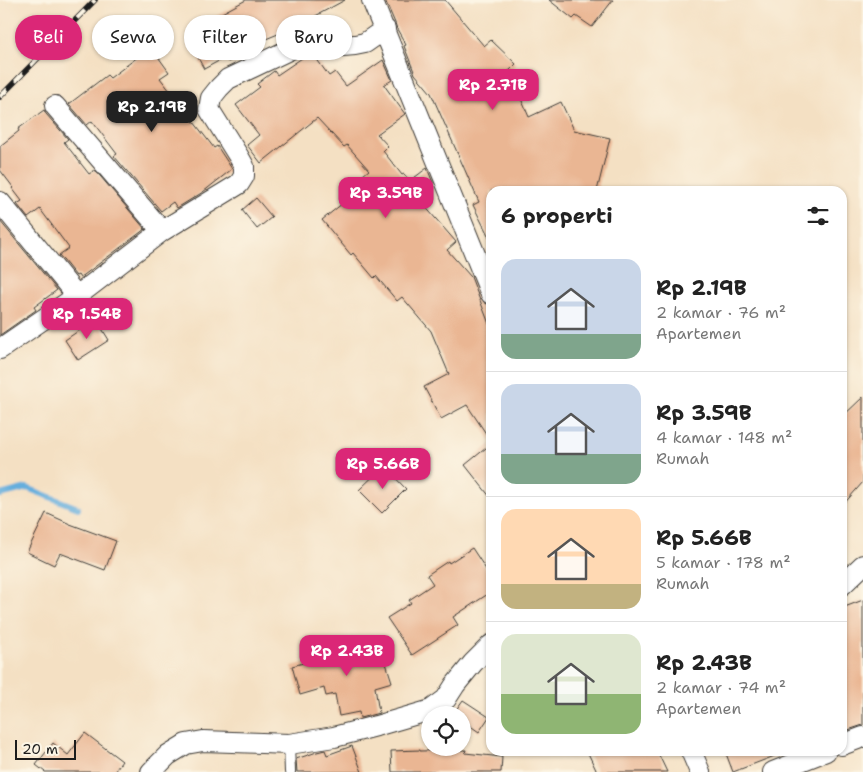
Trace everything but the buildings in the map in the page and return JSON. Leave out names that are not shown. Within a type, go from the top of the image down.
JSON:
[{"type":"street","points":[[372,0],[486,282]]},
{"type":"street","points":[[0,349],[77,296],[162,230],[239,184],[244,176],[244,166],[209,110],[211,98],[228,79],[297,46],[315,42],[343,46],[355,45],[365,43],[385,30]]},
{"type":"street","points":[[55,106],[162,230]]},
{"type":"street","points":[[0,202],[77,296]]},
{"type":"street","points":[[847,580],[863,565]]},
{"type":"street","points":[[151,772],[168,755],[186,744],[203,741],[289,744],[334,737],[431,710],[446,699],[467,671],[486,650]]},
{"type":"street","points":[[693,756],[700,772]]},
{"type":"street","points":[[773,772],[813,756]]},
{"type":"lane","points":[[289,744],[290,772]]},
{"type":"waterway","points":[[0,495],[27,488],[78,508]]},
{"type":"railway","points":[[0,97],[95,0]]}]
